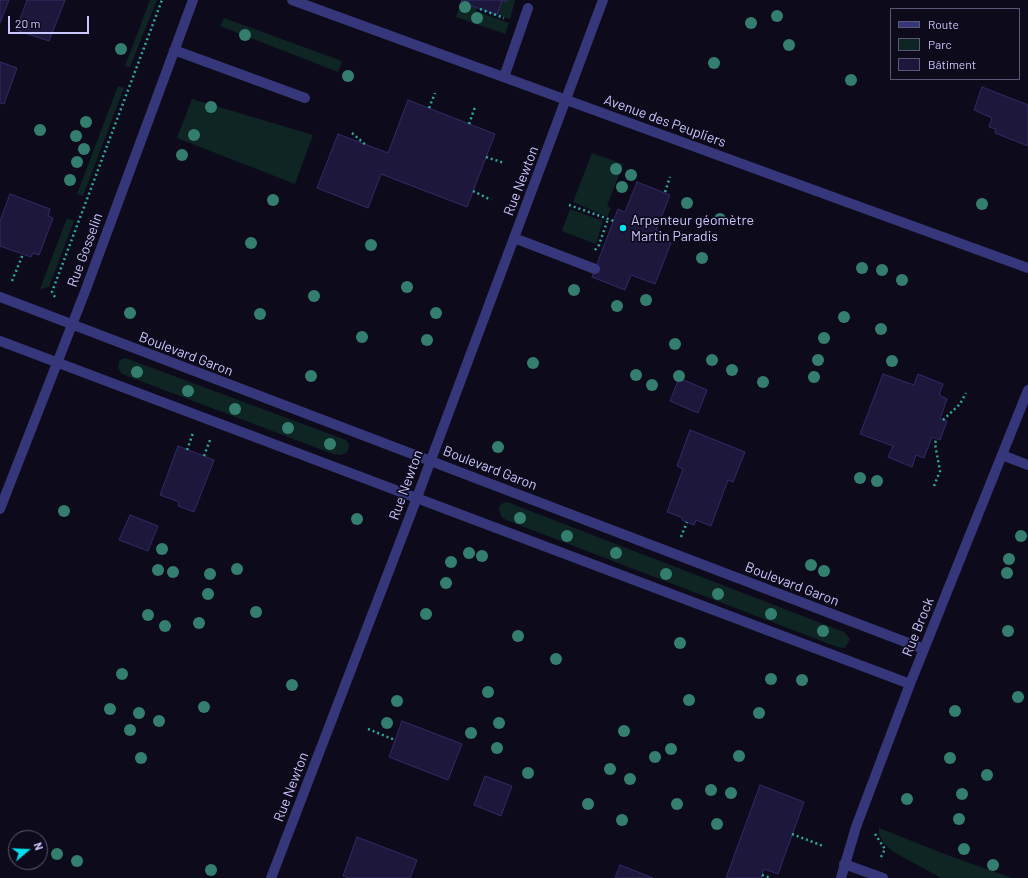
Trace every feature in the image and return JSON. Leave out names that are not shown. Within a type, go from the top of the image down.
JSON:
[{"type":"street","name":"Rue Gosselin","points":[[0,509],[56,362],[72,325],[193,0]]},
{"type":"street","name":"Avenue des Peupliers","points":[[292,0],[1028,268]]},
{"type":"street","name":"Rue Newton","points":[[271,878],[417,498],[603,0]]},
{"type":"street","points":[[504,77],[528,8]]},
{"type":"street","points":[[174,50],[305,98]]},
{"type":"street","points":[[514,238],[595,269]]},
{"type":"street","name":"Boulevard Garon","points":[[0,297],[924,649]]},
{"type":"street","points":[[0,341],[910,684]]},
{"type":"street","name":"Rue Brock","points":[[841,878],[856,827],[910,684],[1028,390]]},
{"type":"street","points":[[1002,455],[1028,465]]},
{"type":"street","points":[[844,864],[883,878]]},
{"type":"path","name":"Rue Gosselin","points":[[52,292],[162,0]]},
{"type":"path","points":[[480,9],[511,21]]},
{"type":"path","points":[[429,108],[435,93]]},
{"type":"path","points":[[469,124],[475,107]]},
{"type":"path","points":[[352,133],[367,146]]},
{"type":"path","points":[[486,157],[504,163]]},
{"type":"path","points":[[665,192],[670,178]]},
{"type":"path","points":[[473,191],[491,200]]},
{"type":"path","points":[[569,205],[614,221]]},
{"type":"path","points":[[599,245],[608,219]]},
{"type":"path","points":[[11,283],[23,254]]},
{"type":"path","points":[[943,420],[960,404],[966,393]]},
{"type":"path","points":[[187,450],[194,432]]},
{"type":"path","points":[[204,456],[210,438]]},
{"type":"path","points":[[934,486],[940,471],[935,444],[936,439]]},
{"type":"path","points":[[681,538],[687,522]]},
{"type":"path","points":[[368,729],[395,740]]},
{"type":"path","points":[[792,834],[823,846]]},
{"type":"path","points":[[762,875],[771,878]]},
{"type":"green space","points":[[150,0],[157,0],[130,67],[125,66]]},
{"type":"green space","points":[[502,0],[507,2],[508,0],[515,0],[510,19],[497,14]]},
{"type":"green space","points":[[461,2],[477,8],[476,11],[509,23],[505,34],[456,17]]},
{"type":"green space","points":[[224,18],[342,61],[338,72],[220,26]]},
{"type":"green space","points":[[118,86],[124,88],[83,196],[77,194]]},
{"type":"green space","points":[[192,99],[313,135],[295,184],[177,138]]},
{"type":"green space","points":[[592,153],[623,164],[607,206],[611,208],[607,217],[573,202]]},
{"type":"green space","points":[[570,209],[603,221],[596,244],[562,231]]},
{"type":"green space","points":[[67,218],[74,221],[49,287],[40,289]]},
{"type":"green space","points":[[123,358],[346,440],[349,445],[347,452],[341,455],[333,454],[122,374],[118,368],[119,362]]},
{"type":"green space","points":[[507,502],[844,632],[850,639],[845,648],[837,647],[506,520],[501,516],[499,509],[501,504]]},
{"type":"green space","points":[[879,828],[947,855],[1012,878],[941,878],[892,851],[884,843],[879,834]]},
{"type":"building","points":[[0,0],[9,0],[0,23]]},
{"type":"building","points":[[27,0],[65,0],[49,41],[16,30]]},
{"type":"building","points":[[462,0],[502,0],[497,15],[461,2]]},
{"type":"building","points":[[0,62],[17,68],[4,104],[0,103]]},
{"type":"building","points":[[982,87],[1028,105],[1028,146],[995,133],[996,129],[989,127],[992,118],[974,110]]},
{"type":"building","points":[[408,100],[495,134],[467,207],[381,174],[368,208],[317,188],[338,134],[388,153]]},
{"type":"building","points":[[637,182],[670,195],[656,230],[663,233],[661,239],[671,243],[655,284],[631,275],[625,290],[592,277],[618,209],[625,212]]},
{"type":"building","points":[[10,194],[50,209],[48,216],[53,218],[39,255],[33,253],[31,257],[0,246],[0,221]]},
{"type":"building","points":[[883,374],[914,385],[918,374],[943,384],[939,395],[947,399],[940,419],[947,421],[940,440],[932,437],[924,458],[916,455],[912,467],[888,457],[893,446],[860,434]]},
{"type":"building","points":[[679,378],[707,390],[698,413],[670,401]]},
{"type":"building","points":[[690,430],[745,452],[733,482],[728,480],[711,526],[696,520],[694,525],[682,520],[683,518],[667,512],[683,469],[677,466]]},
{"type":"building","points":[[178,446],[214,460],[194,512],[178,506],[179,502],[160,495]]},
{"type":"building","points":[[130,515],[158,526],[148,551],[119,540]]},
{"type":"building","points":[[402,721],[462,744],[448,780],[389,757]]},
{"type":"building","points":[[485,776],[512,786],[501,816],[474,805]]},
{"type":"building","points":[[760,785],[804,802],[778,874],[764,869],[761,878],[726,878]]},
{"type":"building","points":[[357,837],[417,860],[410,878],[349,878],[343,876]]},
{"type":"building","points":[[620,865],[653,878],[615,878]]},
{"type":"place","name":"Arpenteur géomètre Martin Paradis","points":[[623,228]]}]
